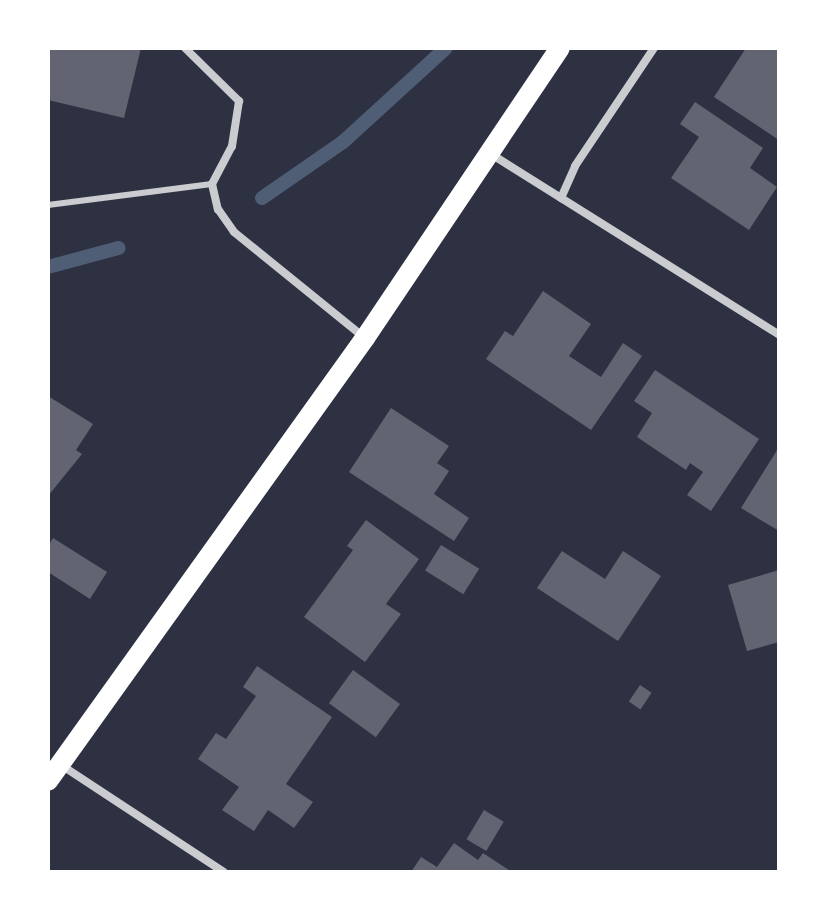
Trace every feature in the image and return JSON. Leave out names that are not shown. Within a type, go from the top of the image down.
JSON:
[{"type":"main road","points":[[54,773],[365,338],[560,48]]},
{"type":"street","points":[[185,48],[239,101],[232,146],[212,184],[218,209],[234,232],[365,338]]},
{"type":"street","points":[[561,198],[575,166],[654,48]]},
{"type":"street","points":[[491,154],[779,335]]},
{"type":"street","points":[[54,773],[224,872]]},
{"type":"lane","points":[[48,205],[212,184]]},
{"type":"building","points":[[48,48],[141,48],[124,118],[48,100]]},
{"type":"building","points":[[746,48],[779,48],[779,140],[714,97]]},
{"type":"building","points":[[695,102],[763,148],[750,168],[777,187],[749,230],[671,178],[699,137],[680,124]]},
{"type":"building","points":[[543,291],[591,324],[569,356],[601,377],[623,343],[642,356],[591,430],[486,359],[505,331],[513,336]]},
{"type":"building","points":[[655,370],[759,439],[711,511],[687,495],[703,472],[690,463],[686,470],[637,437],[652,413],[634,401]]},
{"type":"building","points":[[48,396],[93,424],[76,450],[82,454],[48,496]]},
{"type":"building","points":[[391,408],[449,446],[437,463],[449,471],[434,494],[469,518],[454,541],[349,472]]},
{"type":"building","points":[[779,447],[779,531],[741,508]]},
{"type":"building","points":[[366,520],[419,559],[386,604],[401,614],[365,662],[304,617],[353,550],[347,546]]},
{"type":"building","points":[[53,538],[107,572],[90,599],[48,572],[48,546]]},
{"type":"building","points":[[441,545],[479,569],[463,594],[425,570]]},
{"type":"building","points":[[562,551],[605,579],[623,551],[661,576],[618,641],[537,588]]},
{"type":"building","points":[[779,570],[779,642],[747,651],[728,585]]},
{"type":"building","points":[[257,666],[332,717],[286,784],[313,802],[294,828],[268,810],[254,831],[222,810],[239,787],[198,759],[216,733],[226,739],[256,696],[243,687]]},
{"type":"building","points":[[353,670],[400,704],[376,737],[329,703]]},
{"type":"building","points":[[640,685],[652,693],[640,709],[629,702]]},
{"type":"building","points":[[484,810],[504,822],[486,851],[466,839]]},
{"type":"building","points":[[454,843],[478,860],[483,853],[512,872],[411,872],[421,857],[437,867]]},
{"type":"waterway","points":[[262,198],[343,142],[446,48]]},
{"type":"waterway","points":[[48,267],[119,248]]}]
